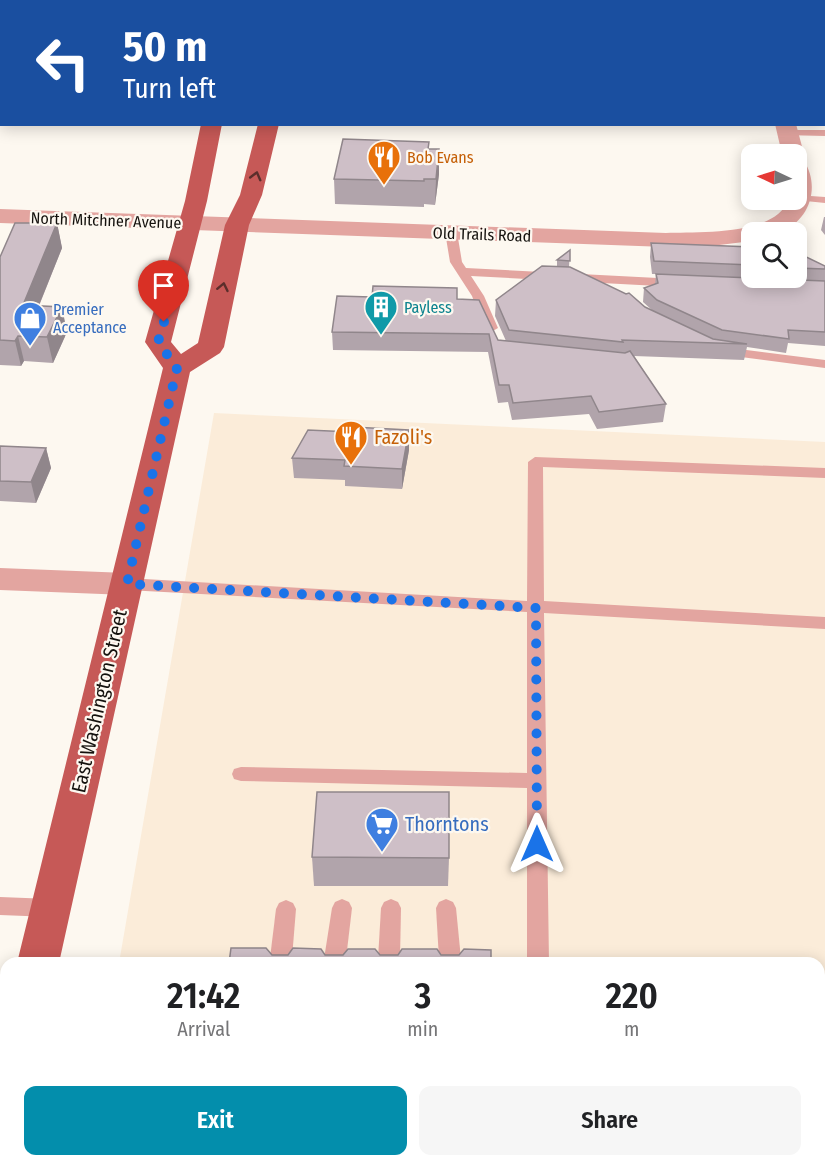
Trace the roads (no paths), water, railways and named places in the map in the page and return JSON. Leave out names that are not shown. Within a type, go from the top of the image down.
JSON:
[{"type":"main road","points":[[212,126],[213,224],[211,347],[177,368],[158,342],[213,224],[250,195],[268,126]]},
{"type":"main road","name":"East Washington Street","points":[[39,957],[177,368]]},
{"type":"street","points":[[786,128],[790,144]]},
{"type":"street","points":[[780,222],[796,210]]},
{"type":"street","name":"North Mitchner Avenue","points":[[0,216],[213,224]]},
{"type":"street","name":"Old Trails Road","points":[[213,224],[666,240],[741,235]]},
{"type":"street","points":[[0,579],[127,584]]},
{"type":"lane","points":[[786,128],[825,133]]},
{"type":"lane","points":[[807,199],[825,200]]},
{"type":"lane","points":[[451,232],[456,262],[478,296],[498,343]]},
{"type":"lane","points":[[463,272],[692,284]]},
{"type":"lane","points":[[607,279],[624,295]]},
{"type":"lane","points":[[707,346],[717,350],[825,364]]},
{"type":"lane","points":[[538,957],[535,462],[825,473]]},
{"type":"lane","points":[[127,584],[825,623]]},
{"type":"lane","points":[[241,774],[537,781]]},
{"type":"lane","points":[[0,906],[51,908]]},
{"type":"lane","points":[[389,957],[391,908]]},
{"type":"lane","points":[[446,908],[450,957]]},
{"type":"lane","points":[[281,957],[286,909]]},
{"type":"lane","points":[[335,957],[342,909]]},
{"type":"place","name":"Bob Evans","points":[[384,186]]},
{"type":"place","name":"Payless","points":[[381,336]]},
{"type":"place","name":"Premier Acceptance","points":[[30,347]]},
{"type":"place","name":"Fazoli's","points":[[351,466]]},
{"type":"place","name":"Thorntons","points":[[382,853]]}]
